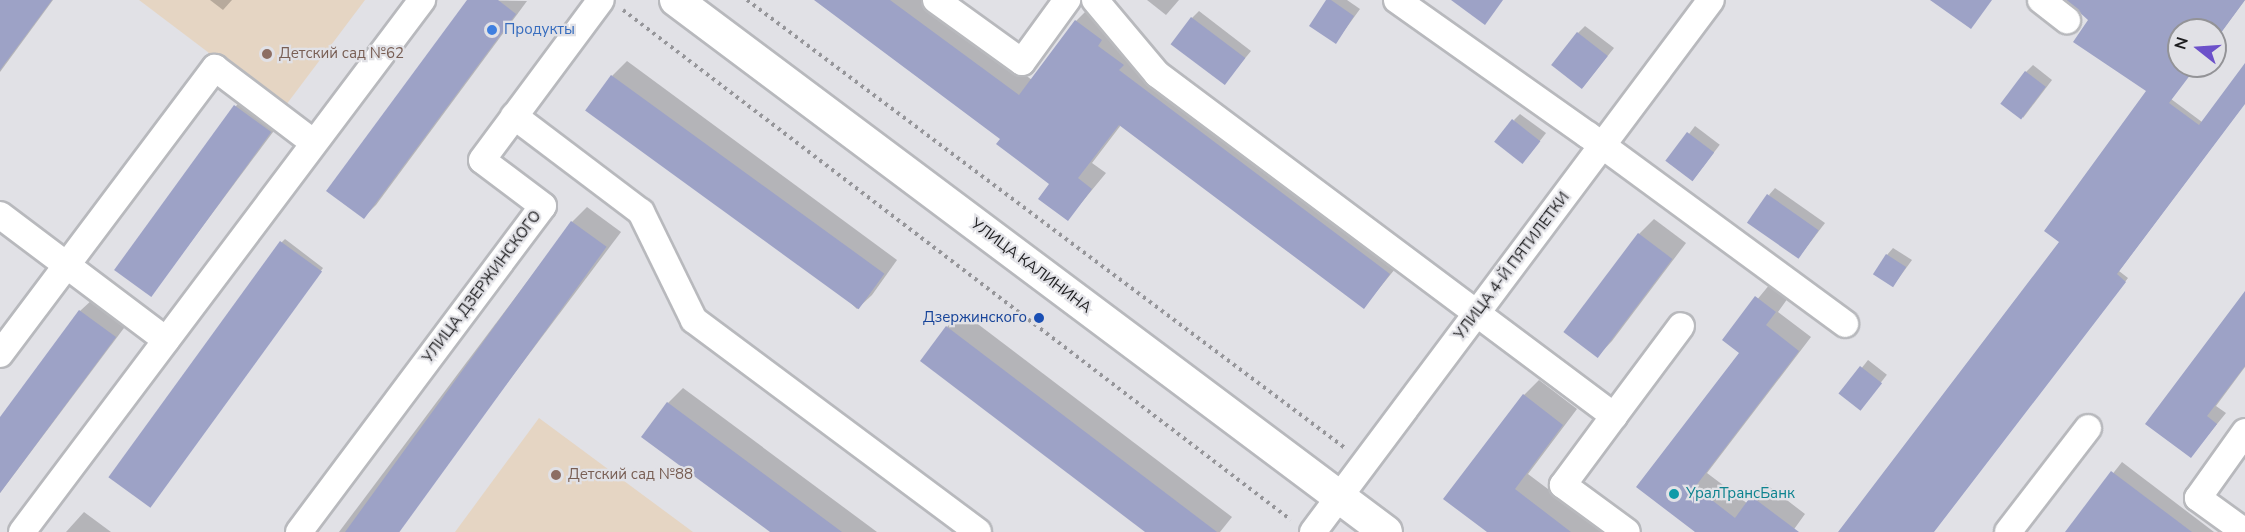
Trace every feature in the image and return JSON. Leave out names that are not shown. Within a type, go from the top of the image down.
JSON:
[{"type":"main road","name":"УЛИЦА КАЛИНИНА","points":[[676,0],[1386,532]]},
{"type":"street","points":[[22,532],[422,0]]},
{"type":"street","points":[[936,0],[1022,62],[1067,0]]},
{"type":"street","points":[[1095,0],[1157,74],[1614,416]]},
{"type":"street","points":[[1397,0],[1588,135],[1601,147],[1845,324]]},
{"type":"street","name":"УЛИЦА 4-Й ПЯТИЛЕТКИ","points":[[1306,529],[1339,496],[1711,0]]},
{"type":"street","points":[[2041,0],[2067,20]]},
{"type":"street","name":"УЛИЦА ДЗЕРЖИНСКОГО","points":[[299,532],[543,206],[482,160],[514,116],[610,4]]},
{"type":"street","points":[[0,354],[215,68],[314,143]]},
{"type":"street","points":[[514,116],[641,212],[694,320],[978,532]]},
{"type":"street","points":[[0,215],[166,340]]},
{"type":"street","points":[[1627,532],[1563,485],[1682,326]]},
{"type":"street","points":[[2008,532],[2088,428]]},
{"type":"street","points":[[2245,432],[2198,498],[2245,532]]},
{"type":"path","points":[[747,0],[1365,462]]},
{"type":"path","points":[[610,4],[1306,529]]},
{"type":"shaded area","name":"Детский сад №62","points":[[139,0],[365,0],[283,109]]},
{"type":"shaded area","name":"Детский сад №88","points":[[539,418],[693,532],[455,532]]},
{"type":"building","points":[[0,0],[52,0],[0,70]]},
{"type":"building","points":[[467,0],[498,0],[516,14],[364,219],[326,191]]},
{"type":"building","points":[[814,0],[890,0],[1019,95],[1075,20],[1102,40],[1098,46],[1124,65],[1119,70],[1390,274],[1364,309],[1119,125],[1078,178],[1092,189],[1068,221],[1038,199],[1049,184],[996,144],[1000,139]]},
{"type":"building","points":[[1326,0],[1331,0],[1354,16],[1336,44],[1309,26]]},
{"type":"building","points":[[1451,0],[1503,0],[1485,25]]},
{"type":"building","points":[[1930,0],[1992,0],[1971,29]]},
{"type":"building","points":[[2066,0],[2245,0],[2227,25],[2227,18],[2167,18],[2167,78],[2188,78],[2169,103],[2199,125],[2245,63],[2245,104],[2117,274],[2126,282],[1934,532],[1838,532],[2059,242],[2044,231],[2146,91],[2073,42],[2088,20]]},
{"type":"building","points":[[1191,17],[1245,58],[1225,85],[1171,44]]},
{"type":"building","points":[[1577,32],[1608,56],[1582,89],[1551,65]]},
{"type":"building","points":[[2025,71],[2046,87],[2021,119],[2000,104]]},
{"type":"building","points":[[611,75],[884,274],[859,309],[585,111]]},
{"type":"building","points":[[234,105],[271,132],[151,297],[114,270]]},
{"type":"building","points":[[1512,119],[1540,141],[1523,164],[1494,142]]},
{"type":"building","points":[[1687,132],[1714,152],[1692,181],[1665,161]]},
{"type":"building","points":[[1767,194],[1819,230],[1799,259],[1747,223]]},
{"type":"building","points":[[571,221],[607,247],[399,532],[345,532]]},
{"type":"building","points":[[1638,233],[1672,259],[1598,358],[1563,332]]},
{"type":"building","points":[[280,241],[322,272],[150,508],[108,477]]},
{"type":"building","points":[[1886,254],[1906,267],[1893,287],[1873,274]]},
{"type":"building","points":[[2245,291],[2245,366],[2207,416],[2217,424],[2191,458],[2145,424]]},
{"type":"building","points":[[1755,296],[1776,312],[1766,325],[1799,351],[1695,487],[1735,518],[1751,496],[1799,532],[1695,532],[1636,487],[1739,353],[1722,340]]},
{"type":"building","points":[[79,310],[116,337],[0,493],[0,417]]},
{"type":"building","points":[[946,326],[1217,532],[1145,532],[920,361]]},
{"type":"building","points":[[1860,366],[1882,383],[1861,411],[1838,394]]},
{"type":"building","points":[[1523,394],[1563,425],[1515,489],[1571,532],[1487,532],[1443,499]]},
{"type":"building","points":[[667,402],[842,532],[770,532],[641,437]]},
{"type":"building","points":[[2111,471],[2192,532],[2065,532]]},
{"type":"place","name":"Продукты","points":[[492,30]]},
{"type":"place","name":"Детский сад №62","points":[[267,54]]},
{"type":"place","name":"Дзержинского","points":[[1039,318]]},
{"type":"place","name":"Детский сад №88","points":[[556,475]]},
{"type":"place","name":"УралТрансБанк","points":[[1674,494]]}]
